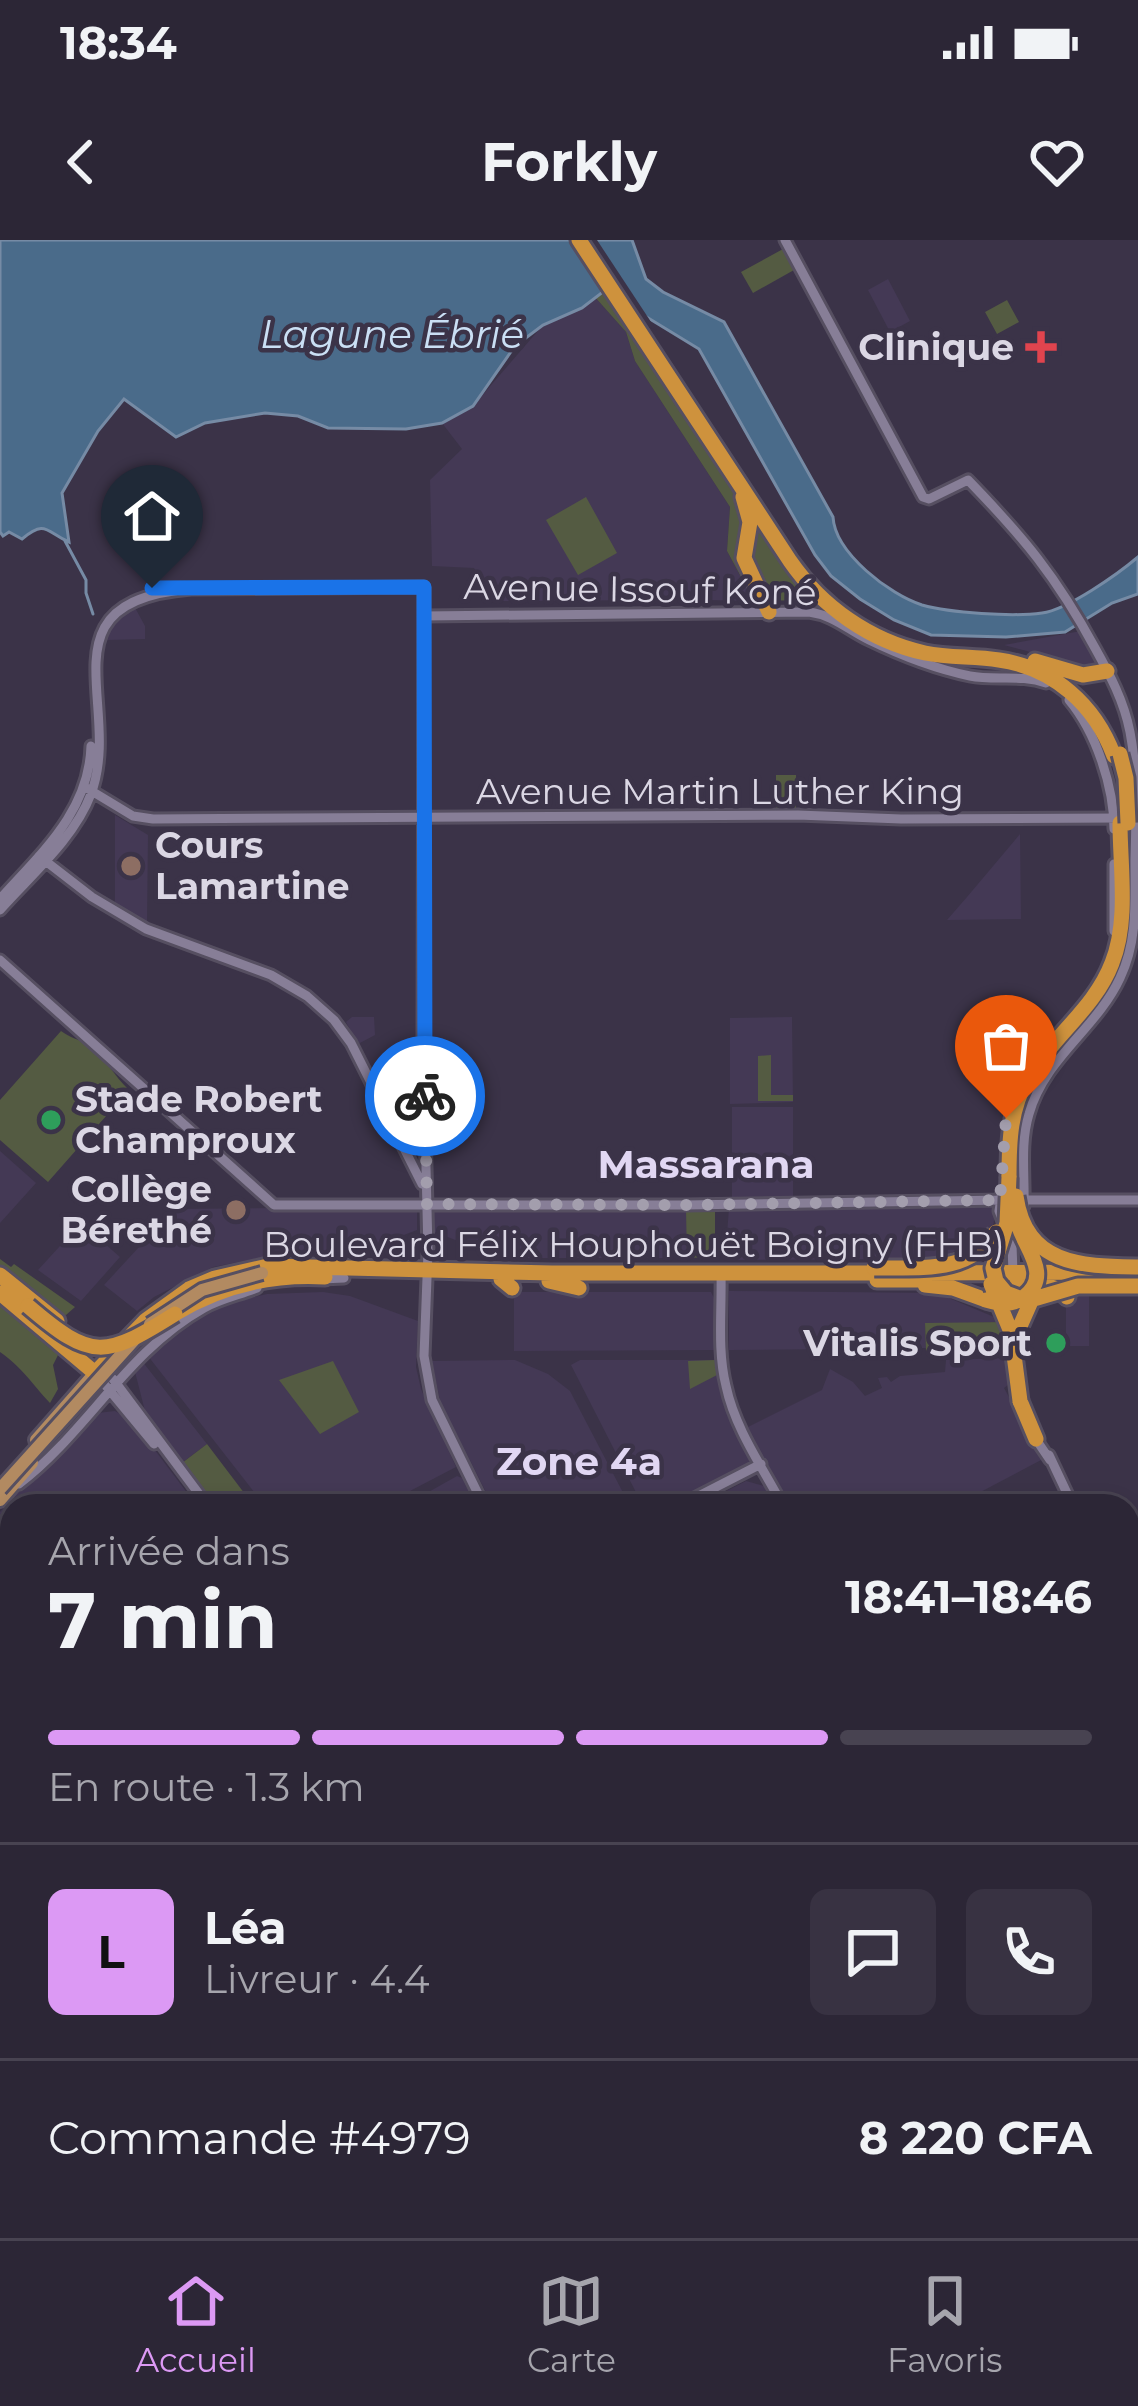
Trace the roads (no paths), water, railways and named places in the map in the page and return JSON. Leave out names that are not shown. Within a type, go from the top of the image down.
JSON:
[{"type":"highway","points":[[579,240],[788,544],[833,596],[872,624],[912,641],[1000,652],[1083,675],[1107,671]]},
{"type":"highway","points":[[589,240],[797,571],[837,611],[855,625],[910,648],[1010,662],[1041,672],[1062,684],[1089,710],[1117,759]]},
{"type":"highway","points":[[721,454],[748,508],[744,558],[769,612]]},
{"type":"highway","points":[[1035,662],[1055,671],[1086,696],[1111,729],[1127,820],[1120,926],[1115,956],[1094,996],[1025,1084],[1009,1137],[1012,1208],[993,1268],[998,1285],[1011,1297],[1033,1300],[1078,1286],[1138,1276]]},
{"type":"highway","points":[[875,1274],[941,1267],[974,1256],[999,1226],[1013,1181]]},
{"type":"highway","points":[[1013,1181],[1021,1215],[1051,1254],[1083,1266],[1138,1276]]},
{"type":"highway","points":[[826,1272],[875,1274],[953,1288],[998,1304],[1017,1301],[1028,1294],[1037,1266],[1019,1234],[1012,1208]]},
{"type":"highway","points":[[1012,1208],[1037,1250],[1042,1271],[1021,1324],[1017,1350]]},
{"type":"highway","points":[[1012,1208],[989,1255],[988,1271],[1011,1332],[1020,1401],[1036,1439]]},
{"type":"highway","points":[[546,1272],[567,1262]]},
{"type":"highway","points":[[1013,1268],[1031,1286],[1057,1288],[1067,1297]]},
{"type":"highway","name":"Boulevard Félix Houphouët Boigny (FHB)","points":[[98,1370],[146,1320],[189,1289],[231,1273],[425,1278],[546,1272],[875,1274],[1013,1268]]},
{"type":"highway","name":"Boulevard Félix Houphouët Boigny (FHB)","points":[[721,1275],[1013,1268],[1138,1276]]},
{"type":"highway","name":"Boulevard Félix Houphouët Boigny (FHB)","points":[[0,1290],[62,1335],[93,1347],[123,1344],[206,1297],[259,1274],[328,1269],[506,1283],[546,1272]]},
{"type":"highway","points":[[546,1272],[578,1288]]},
{"type":"highway","points":[[0,1275],[64,1327],[98,1370]]},
{"type":"highway","points":[[0,1290],[98,1370]]},
{"type":"main road","name":"Boulevard Félix Houphouët Boigny (FHB)","points":[[0,1487],[160,1314],[202,1289],[259,1274]]},
{"type":"main road","points":[[5,1494],[124,1360],[175,1314]]},
{"type":"main road","name":"Boulevard Félix Houphouët Boigny (FHB)","points":[[0,1487],[98,1370]]},
{"type":"street","points":[[785,240],[923,497],[929,499],[968,480],[1028,542],[1066,597],[1126,713],[1117,759]]},
{"type":"street","points":[[0,899],[72,829],[89,789],[90,650],[99,627],[121,602],[143,590],[424,587],[424,1349],[429,1392],[478,1494]]},
{"type":"street","name":"Avenue Issouf Koné","points":[[424,616],[823,614],[893,652],[954,672],[1042,681],[1071,702],[1117,759]]},
{"type":"street","name":"Avenue Martin Luther King","points":[[89,789],[141,818],[1127,820]]},
{"type":"street","points":[[1013,1181],[1033,1101],[1054,1065],[1100,1010],[1129,955],[1136,917],[1127,820]]},
{"type":"street","points":[[0,910],[42,858]]},
{"type":"street","points":[[42,858],[92,897],[146,929],[271,975],[307,996],[334,1020],[411,1157],[425,1204]]},
{"type":"street","points":[[0,960],[274,1205],[1012,1208],[1138,1200]]},
{"type":"street","points":[[1012,1208],[1022,1390],[1067,1494]]},
{"type":"street","points":[[1012,1208],[1010,1375],[1020,1410],[1050,1460]]},
{"type":"street","points":[[721,1275],[722,1358],[730,1401],[776,1494]]},
{"type":"street","name":"Boulevard Félix Houphouët Boigny (FHB)","points":[[7,1494],[41,1466],[162,1339],[214,1303],[277,1282],[344,1278]]},
{"type":"street","points":[[98,1370],[195,1494]]},
{"type":"street","points":[[113,1386],[171,1473],[192,1494]]},
{"type":"street","points":[[703,1494],[761,1464]]},
{"type":"water","name":"Lagune Ébrié","points":[[0,240],[632,240],[646,279],[724,322],[833,517],[843,545],[880,582],[909,600],[934,608],[1042,613],[1078,598],[1138,557],[1138,594],[1112,603],[1065,632],[1006,637],[931,635],[894,620],[831,576],[815,555],[699,349],[604,291],[515,346],[473,406],[442,423],[406,429],[328,428],[298,416],[265,413],[205,423],[176,437],[124,399],[98,431],[62,493],[69,542],[41,529],[22,539],[9,532],[3,536]]},
{"type":"waterway","points":[[65,541],[86,580],[93,614]]},
{"type":"place","name":"Clinique","points":[[1041,347]]},
{"type":"place","name":"Cours Lamartine","points":[[131,866]]},
{"type":"place","name":"Stade Robert Champroux","points":[[51,1120]]},
{"type":"place","name":"Collège Bérethé","points":[[236,1210]]},
{"type":"place","name":"Vitalis Sport","points":[[1056,1343]]},
{"type":"district","name":"Massarana","points":[[706,1164]]},
{"type":"district","name":"Zone 4a","points":[[579,1461]]}]
